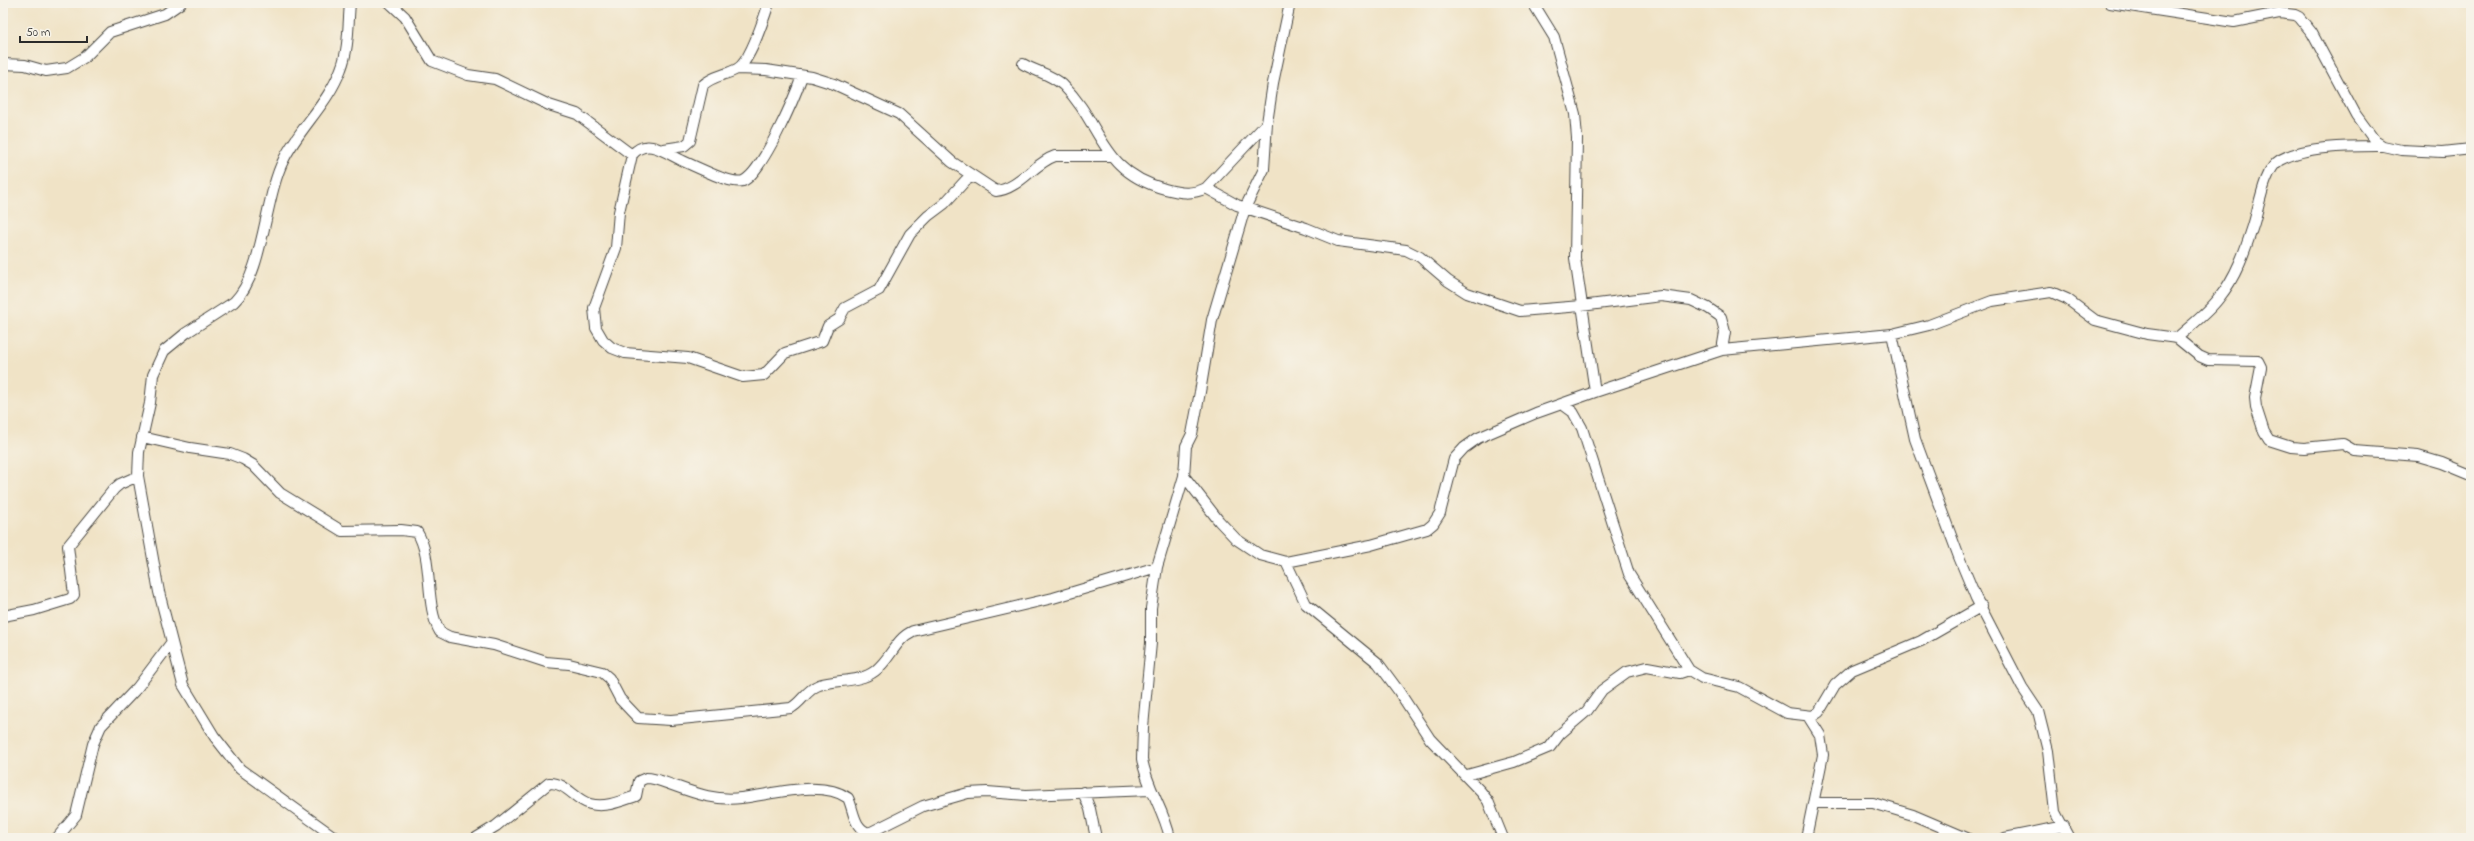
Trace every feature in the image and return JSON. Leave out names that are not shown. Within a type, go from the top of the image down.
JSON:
[{"type":"street","points":[[3,64],[25,65],[46,71],[67,68],[89,53],[110,32],[165,14],[181,3]]},
{"type":"street","points":[[336,838],[240,769],[214,736],[187,694],[171,643],[159,592],[138,476],[142,436],[150,403],[153,375],[164,351],[186,333],[234,302],[240,296],[251,275],[275,181],[284,158],[325,102],[342,68],[346,53],[350,3]]},
{"type":"street","points":[[390,3],[405,18],[432,61],[468,75],[495,79],[549,106],[577,114],[632,155]]},
{"type":"street","points":[[738,68],[760,31],[769,3]]},
{"type":"street","points":[[1170,838],[1162,812],[1150,790],[1146,778],[1142,742],[1151,643],[1151,608],[1157,567],[1184,476],[1186,446],[1192,434],[1212,320],[1246,208],[1263,174],[1267,123],[1290,3]]},
{"type":"street","points":[[1533,3],[1554,38],[1575,114],[1577,138],[1574,237],[1581,306],[1586,324],[1595,392]]},
{"type":"street","points":[[2110,3],[2234,22],[2282,13],[2299,17],[2312,34],[2356,115],[2375,140],[2382,146]]},
{"type":"street","points":[[1023,64],[1051,75],[1063,85],[1073,97],[1110,156],[1148,185],[1189,194],[1206,188],[1267,123]]},
{"type":"street","points":[[973,177],[966,180],[944,204],[928,216],[910,234],[879,290],[845,308],[839,319],[828,326],[822,341],[785,353],[769,372],[760,377],[749,378],[688,358],[640,355],[612,348],[596,328],[594,308],[616,248],[620,212],[632,155],[636,149],[643,147],[664,149],[684,146],[690,141],[703,85],[707,81],[738,68],[802,76],[834,84],[899,114],[939,152],[973,177],[993,189],[1001,190],[1013,185],[1047,159],[1055,156],[1110,156]]},
{"type":"street","points":[[664,149],[680,160],[705,171],[737,182],[745,180],[757,166],[782,124],[794,100],[802,76]]},
{"type":"street","points":[[2177,338],[2219,298],[2230,282],[2251,234],[2269,170],[2280,160],[2298,154],[2348,146],[2382,146],[2423,152],[2471,149]]},
{"type":"street","points":[[1206,188],[1230,202],[1338,241],[1406,250],[1420,257],[1448,281],[1467,292],[1520,312],[1661,296],[1691,300],[1708,308],[1721,317],[1725,332],[1722,350]]},
{"type":"street","points":[[1184,476],[1219,521],[1236,539],[1260,555],[1286,562],[1371,545],[1427,529],[1438,517],[1451,466],[1464,448],[1486,435],[1562,404],[1722,350],[1892,334],[1929,325],[1992,300],[2051,292],[2067,299],[2082,312],[2095,320],[2147,334],[2177,338],[2199,356],[2208,360],[2258,361],[2261,367],[2255,398],[2256,407],[2264,432],[2269,440],[2291,447],[2304,448],[2343,444],[2355,451],[2418,456],[2442,463],[2471,475]]},
{"type":"street","points":[[1892,334],[1915,439],[1959,557],[2022,687],[2038,711],[2047,741],[2054,806],[2057,817],[2064,826],[2069,838]]},
{"type":"street","points":[[1562,404],[1573,412],[1582,428],[1629,574],[1689,670],[1702,678],[1739,687],[1787,713],[1808,716],[1820,712],[1835,685],[1852,670],[1921,641],[1982,606]]},
{"type":"street","points":[[142,436],[190,448],[230,454],[243,459],[252,465],[280,493],[342,531],[401,530],[417,532],[422,545],[434,613],[440,632],[450,637],[494,645],[546,662],[569,664],[602,672],[609,678],[620,699],[634,716],[647,720],[684,720],[791,708],[797,705],[808,691],[820,685],[865,677],[876,671],[901,638],[913,631],[1053,598],[1157,567]]},
{"type":"street","points":[[3,616],[46,606],[74,595],[68,546],[114,489],[120,484],[138,476]]},
{"type":"street","points":[[1286,562],[1306,604],[1378,663],[1398,690],[1430,739],[1467,775],[1488,801],[1503,838]]},
{"type":"street","points":[[57,838],[76,815],[93,744],[101,726],[137,688],[171,643]]},
{"type":"street","points":[[1467,775],[1514,762],[1550,747],[1560,734],[1587,711],[1602,690],[1627,672],[1647,667],[1680,673],[1689,670]]},
{"type":"street","points":[[1806,838],[1823,746],[1819,731],[1808,716]]},
{"type":"street","points":[[476,838],[496,826],[550,784],[562,786],[589,804],[607,806],[636,796],[638,781],[646,778],[696,794],[724,799],[740,798],[781,791],[833,790],[848,798],[856,823],[867,835],[923,806],[968,793],[987,792],[1026,795],[1150,790]]},
{"type":"street","points":[[1083,792],[1090,809],[1096,838]]},
{"type":"street","points":[[1813,803],[1873,803],[1913,815],[1967,838]]},
{"type":"street","points":[[2005,838],[2064,826]]}]
